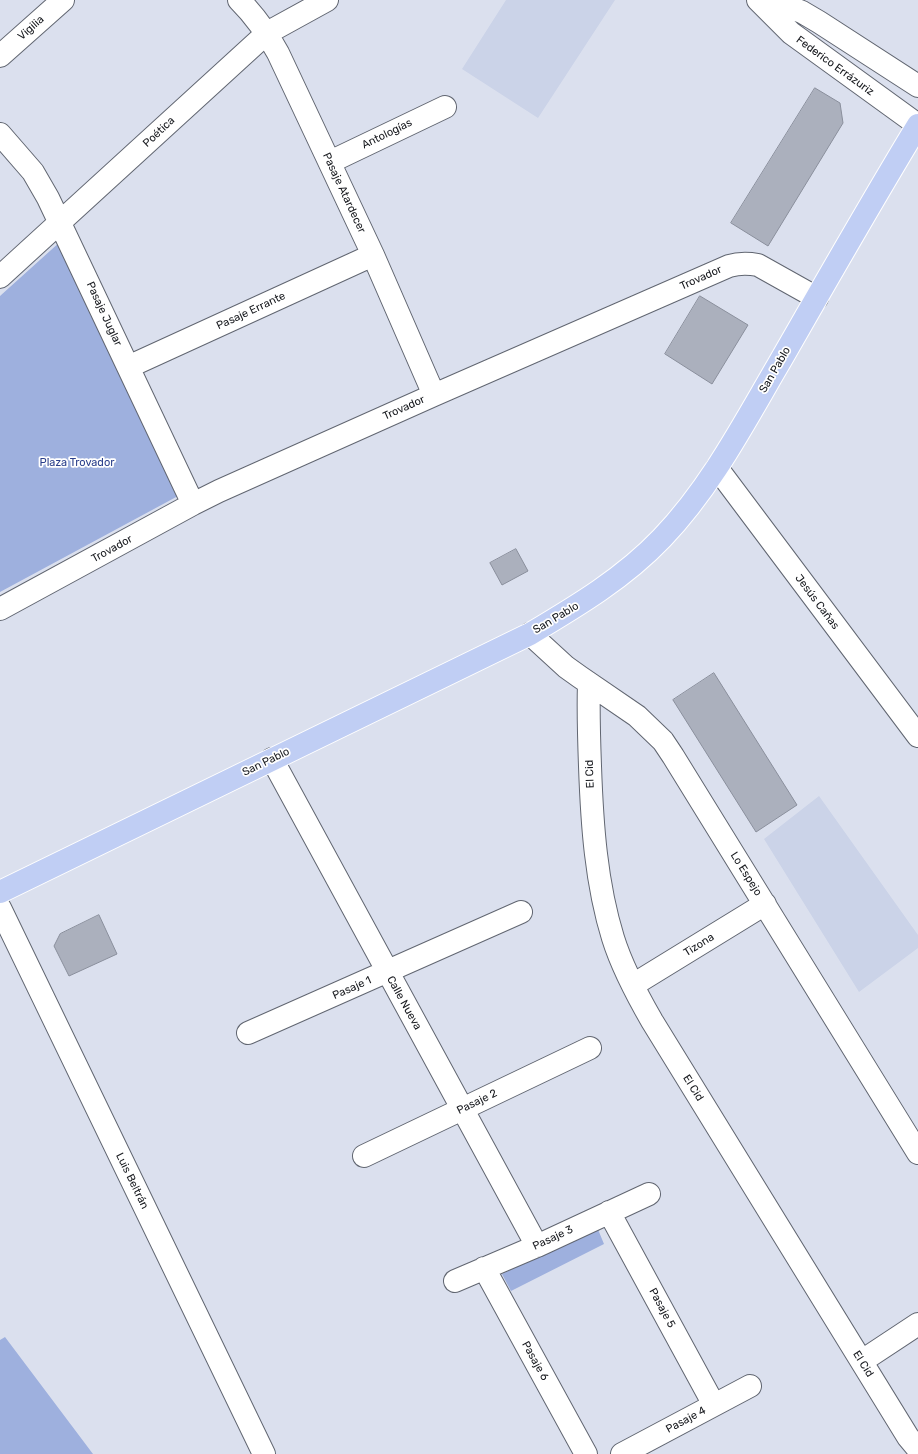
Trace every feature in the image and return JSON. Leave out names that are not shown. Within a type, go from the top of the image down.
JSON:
[{"type":"main road","name":"San Pablo","points":[[0,892],[530,634],[586,601],[630,569],[662,539],[681,517],[716,468],[918,125]]},
{"type":"street","name":"Vigilia","points":[[0,56],[63,0]]},
{"type":"street","name":"Pasaje Atardecer","points":[[239,0],[256,17],[278,53],[373,256],[434,395]]},
{"type":"street","name":"Poética","points":[[0,277],[267,33],[327,0]]},
{"type":"street","name":"Federico Errázuriz","points":[[758,0],[791,33],[918,125]]},
{"type":"street","points":[[772,0],[802,12],[819,22],[918,86]]},
{"type":"street","name":"Antologías","points":[[330,162],[445,107]]},
{"type":"street","name":"Pasaje Juglar","points":[[0,134],[40,181],[193,504]]},
{"type":"street","name":"Pasaje Errante","points":[[128,367],[373,256]]},
{"type":"street","name":"Trovador","points":[[0,609],[193,504],[263,471],[722,269],[738,263],[758,265],[817,298]]},
{"type":"street","name":"Jesús Cañas","points":[[716,468],[918,736]]},
{"type":"street","name":"Lo Espejo","points":[[530,634],[566,667],[638,716],[662,741],[673,756],[918,1152]]},
{"type":"street","name":"El Cid","points":[[589,684],[588,719],[590,783],[598,869],[607,918],[613,940],[633,985],[652,1021],[862,1362],[918,1450]]},
{"type":"street","name":"Calle Nueva","points":[[272,759],[537,1246]]},
{"type":"street","name":"Tizona","points":[[633,985],[765,904]]},
{"type":"street","name":"Luis Beltrán","points":[[0,908],[264,1454]]},
{"type":"street","name":"Pasaje 1","points":[[248,1034],[521,912]]},
{"type":"street","name":"Pasaje 2","points":[[364,1156],[590,1048]]},
{"type":"street","name":"Pasaje 3","points":[[455,1281],[537,1246],[649,1194]]},
{"type":"street","name":"Pasaje 5","points":[[609,1212],[714,1405]]},
{"type":"street","name":"Pasaje 6","points":[[484,1268],[586,1454]]},
{"type":"street","points":[[862,1362],[918,1324]]},
{"type":"street","name":"Pasaje 4","points":[[622,1454],[750,1386]]},
{"type":"shaded area","points":[[506,0],[615,0],[538,118],[462,69]]},
{"type":"shaded area","points":[[819,796],[918,935],[918,948],[859,992],[764,839]]},
{"type":"green space","name":"Plaza Trovador","points":[[61,241],[178,496],[0,592],[0,296]]},
{"type":"green space","points":[[597,1227],[604,1244],[511,1291],[502,1274]]},
{"type":"green space","points":[[5,1337],[93,1454],[0,1454],[0,1340]]},
{"type":"building","points":[[815,88],[840,103],[843,123],[768,246],[731,223]]},
{"type":"building","points":[[700,296],[748,325],[712,384],[665,354]]},
{"type":"building","points":[[516,549],[528,571],[502,585],[490,563]]},
{"type":"building","points":[[714,673],[797,805],[756,832],[673,700]]},
{"type":"building","points":[[99,915],[117,954],[69,976],[54,946],[60,934]]}]
